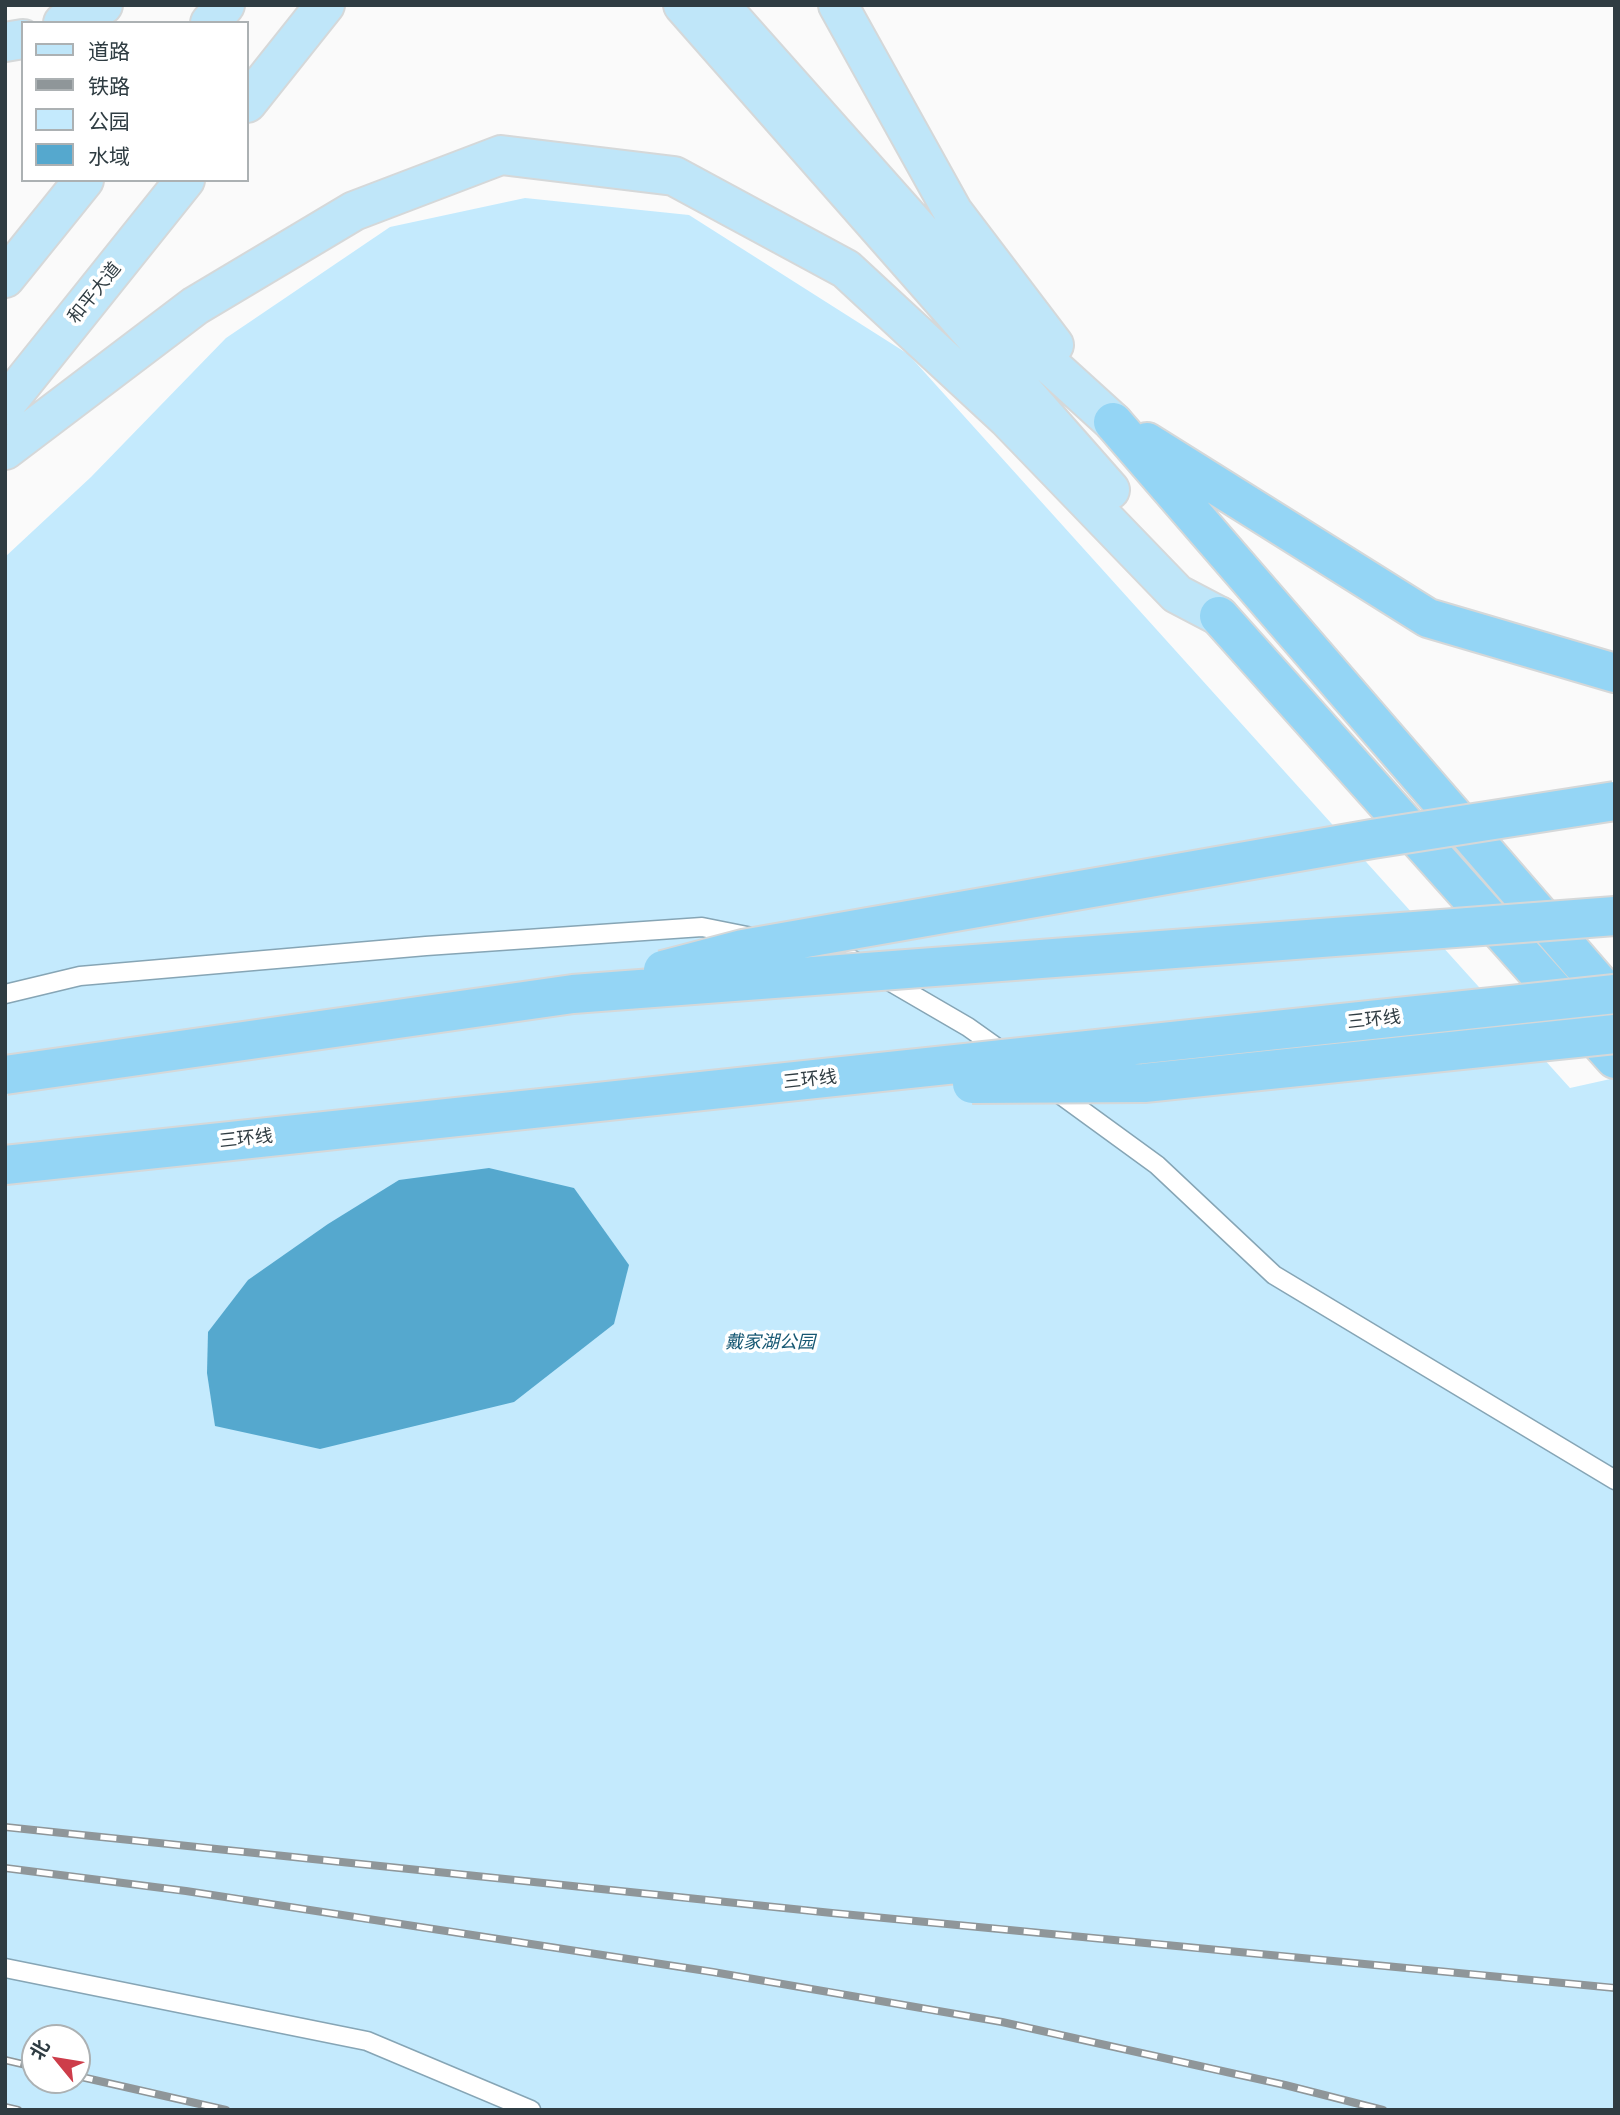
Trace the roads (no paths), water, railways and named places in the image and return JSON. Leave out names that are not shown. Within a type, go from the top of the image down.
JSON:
[{"type":"highway","points":[[1113,422],[1428,618],[1615,673]]},
{"type":"highway","points":[[1113,422],[1615,1002]]},
{"type":"highway","points":[[1219,616],[1615,1059]]},
{"type":"highway","points":[[573,994],[743,949],[1372,839],[1615,801]]},
{"type":"highway","points":[[5,1074],[573,994],[1615,916]]},
{"type":"highway","name":"三环线","points":[[5,1165],[1615,994]]},
{"type":"highway","points":[[756,1085],[1144,1083],[1615,1034]]},
{"type":"main road","points":[[67,21],[103,5]]},
{"type":"main road","points":[[213,21],[225,5]]},
{"type":"main road","points":[[248,102],[325,5]]},
{"type":"main road","points":[[683,5],[988,328],[1113,422]]},
{"type":"main road","points":[[719,5],[988,328],[1219,616]]},
{"type":"main road","points":[[838,5],[953,212],[1113,422]]},
{"type":"main road","points":[[5,450],[195,306],[355,211],[501,155],[674,176],[846,269],[1007,418],[1177,594],[1219,616]]},
{"type":"main road","points":[[5,278],[82,182]]},
{"type":"main road","name":"和平大道","points":[[5,405],[183,182]]},
{"type":"lane","points":[[5,994],[80,976],[426,946],[702,927],[846,957],[968,1027],[1157,1165],[1274,1275],[1615,1480]]},
{"type":"lane","points":[[5,1968],[367,2041],[531,2110]]},
{"type":"water","points":[[489,1168],[574,1188],[629,1265],[614,1324],[514,1402],[320,1449],[215,1426],[207,1373],[208,1332],[248,1280],[328,1224],[399,1180]]},
{"type":"railway","points":[[5,1827],[832,1913],[1615,1988]]},
{"type":"railway","points":[[5,1868],[186,1891],[713,1972],[1002,2022],[1285,2085],[1383,2110]]},
{"type":"railway","points":[[5,2060],[21,2064]]},
{"type":"railway","points":[[91,2079],[226,2110]]},
{"type":"railway","points":[[5,2107],[18,2110]]},
{"type":"park label","name":"戴家湖公园","points":[[770,1343]]}]
